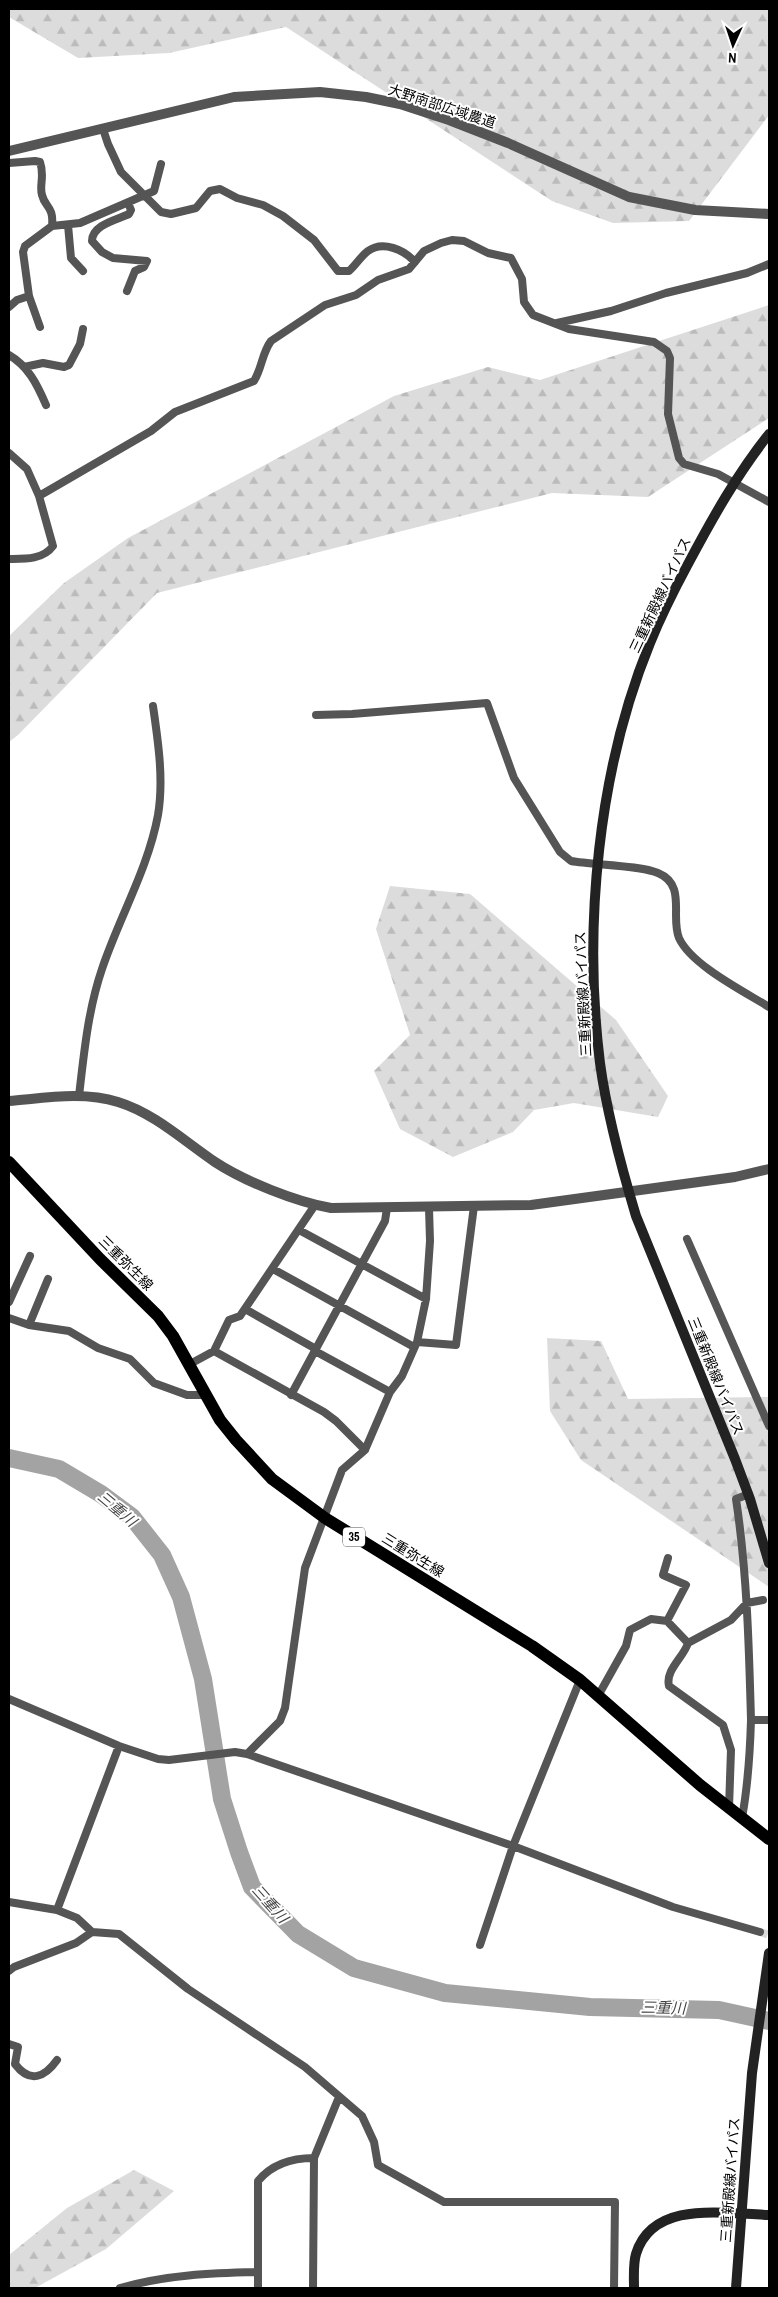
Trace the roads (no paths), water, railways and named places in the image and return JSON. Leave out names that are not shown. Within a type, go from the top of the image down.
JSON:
[{"type":"main road","name":"三重新殿線バイパス","points":[[769,434],[740,473],[711,520],[650,643],[620,739],[608,793],[597,863],[593,924],[593,980],[600,1063],[611,1123],[628,1191],[749,1494],[769,1563]]},
{"type":"main road","name":"三重弥生線","points":[[9,1162],[158,1316],[190,1364],[220,1420],[259,1465],[295,1498],[532,1646],[580,1680],[729,1808],[769,1839]]},
{"type":"main road","name":"三重新殿線バイパス","points":[[736,2288],[740,2214],[752,2073],[769,1953]]},
{"type":"main road","points":[[634,2288],[634,2264],[639,2247],[644,2238],[662,2221],[688,2213],[769,2215]]},
{"type":"street","name":"大野南部広域農道","points":[[9,151],[234,97],[320,92],[366,97],[400,104],[449,120],[508,143],[629,197],[695,210],[769,214]]},
{"type":"street","points":[[103,129],[121,172],[161,212],[171,214],[196,208],[210,190],[214,189],[263,205],[283,216],[314,240],[338,271],[344,272],[354,266],[368,251],[376,247],[386,246],[407,254],[414,262]]},
{"type":"street","points":[[9,163],[34,160],[40,162],[44,172],[42,195],[53,217],[52,226]]},
{"type":"street","points":[[40,327],[29,296],[23,252],[25,246],[52,226],[80,223],[154,191],[161,164]]},
{"type":"street","points":[[127,291],[135,271],[147,265],[147,261],[143,259],[113,258],[102,252],[92,242],[92,234],[96,229],[129,214],[131,210],[128,203]]},
{"type":"street","points":[[68,225],[71,258],[83,271]]},
{"type":"street","points":[[39,496],[151,432],[175,412],[254,381],[259,373],[266,348],[271,341],[325,305],[356,295],[378,280],[409,269],[424,251],[452,240],[464,241],[488,252],[511,258],[522,279],[524,302],[533,315],[570,329],[654,342],[667,351],[670,358],[668,414],[679,458],[684,464],[718,474],[769,502]]},
{"type":"street","points":[[557,324],[611,311],[666,293],[747,274],[769,264]]},
{"type":"street","points":[[9,307],[17,300],[29,296]]},
{"type":"street","points":[[24,367],[43,363],[64,367],[68,365],[80,344],[83,330]]},
{"type":"street","points":[[9,355],[20,362],[37,384],[46,405]]},
{"type":"street","points":[[9,453],[28,469],[39,496],[53,546],[49,552],[41,556],[30,559],[9,559]]},
{"type":"street","points":[[316,715],[352,714],[487,703],[507,760],[522,794],[560,852],[571,861],[658,873],[671,882],[675,891],[676,926],[680,939],[705,966],[726,982],[769,1008]]},
{"type":"street","points":[[78,1096],[87,1024],[102,971],[146,855],[158,814],[160,774],[153,706]]},
{"type":"street","points":[[9,1101],[78,1096],[102,1098],[134,1108],[239,1176],[316,1205],[351,1209],[530,1205],[735,1177],[769,1169]]},
{"type":"street","points":[[190,1364],[214,1351],[229,1320],[240,1316],[245,1310],[316,1205]]},
{"type":"street","points":[[273,1270],[415,1345],[456,1345],[474,1206]]},
{"type":"street","points":[[291,1395],[385,1221],[386,1208]]},
{"type":"street","points":[[247,1754],[280,1720],[285,1708],[305,1568],[342,1470],[365,1450],[390,1392],[402,1376],[415,1345],[426,1299],[430,1241],[428,1208]]},
{"type":"street","points":[[299,1230],[426,1299]]},
{"type":"street","points":[[687,1239],[769,1426]]},
{"type":"street","points":[[9,1302],[30,1256]]},
{"type":"street","points":[[29,1325],[48,1279]]},
{"type":"street","points":[[245,1310],[390,1392]]},
{"type":"street","points":[[9,1318],[29,1325],[69,1331],[98,1348],[130,1358],[154,1383],[187,1395],[206,1395]]},
{"type":"street","points":[[214,1351],[336,1420],[365,1450]]},
{"type":"street","points":[[742,1818],[747,1797],[751,1720],[747,1603],[736,1498],[749,1494]]},
{"type":"street","points":[[667,1621],[686,1586],[663,1575],[668,1558]]},
{"type":"street","points":[[729,1808],[730,1750],[723,1725],[669,1686],[667,1680],[688,1643],[731,1620],[747,1603],[763,1600]]},
{"type":"street","points":[[598,1696],[626,1646],[630,1630],[640,1623],[651,1619],[667,1621],[688,1643]]},
{"type":"street","points":[[480,1945],[513,1846],[580,1680]]},
{"type":"street","points":[[9,1699],[119,1746],[158,1759],[169,1760],[236,1752],[247,1754],[513,1846],[673,1907],[760,1932]]},
{"type":"street","points":[[751,1720],[769,1720]]},
{"type":"street","points":[[56,1910],[119,1746]]},
{"type":"street","points":[[9,1902],[56,1910],[77,1918],[92,1932]]},
{"type":"street","points":[[9,1971],[14,1966],[76,1942],[92,1932],[119,1934],[188,1989],[305,2067],[362,2116],[374,2142],[378,2165],[444,2202],[615,2202],[614,2288]]},
{"type":"street","points":[[9,2044],[18,2047],[15,2064],[20,2071],[30,2076],[41,2076],[48,2072],[57,2060]]},
{"type":"street","points":[[313,2288],[314,2158],[339,2097]]},
{"type":"street","points":[[258,2288],[258,2181],[262,2176],[287,2161],[314,2158]]},
{"type":"street","points":[[120,2288],[144,2281],[203,2273],[258,2272]]},
{"type":"waterway","name":"三重川","points":[[9,1458],[59,1469],[101,1494],[132,1517],[162,1555],[181,1597],[203,1679],[222,1799],[239,1852],[252,1887],[298,1934],[354,1968],[445,1993],[590,2007],[719,2010],[769,2021]]},
{"type":"tunnel","points":[[760,1932],[769,1935]]}]
